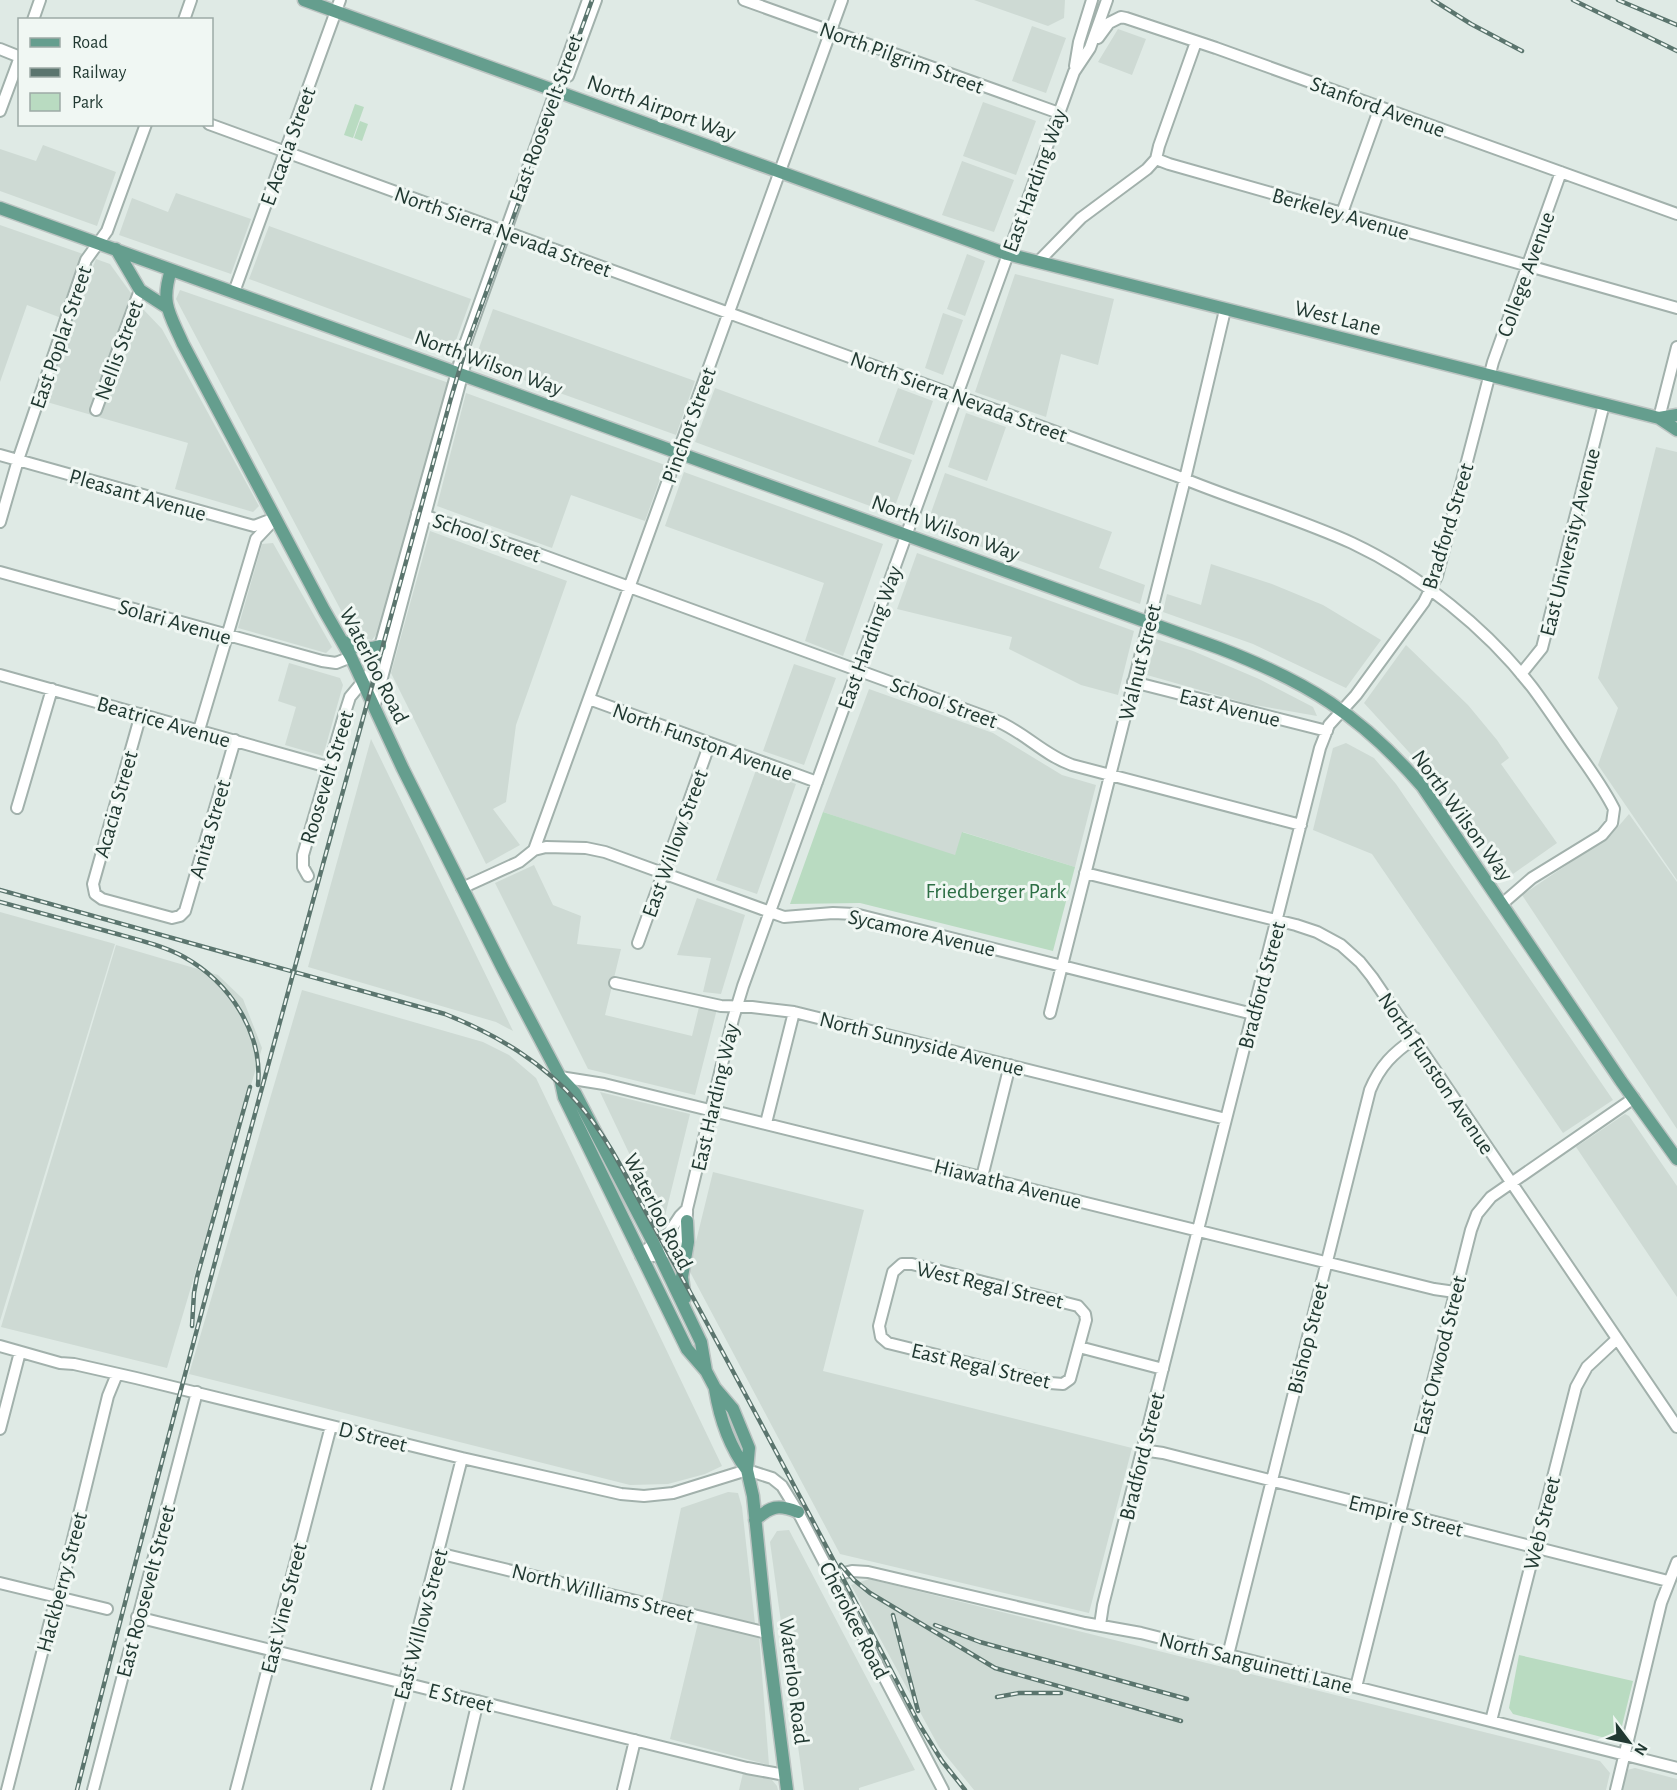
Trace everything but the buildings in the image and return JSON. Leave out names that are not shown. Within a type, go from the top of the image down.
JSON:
[{"type":"main road","name":"North Airport Way","points":[[304,0],[338,6],[559,92],[1007,254]]},
{"type":"main road","name":"North Wilson Way","points":[[0,208],[1149,623],[1274,670],[1302,684],[1342,710],[1381,742],[1422,786],[1677,1159]]},
{"type":"main road","points":[[116,249],[140,290],[168,308]]},
{"type":"main road","name":"West Lane","points":[[1007,254],[1659,418],[1677,430]]},
{"type":"main road","name":"Waterloo Road","points":[[171,270],[165,295],[183,344],[351,657],[462,888],[560,1077],[574,1093],[656,1249],[701,1342],[706,1371]]},
{"type":"main road","name":"West Lane","points":[[1659,418],[1677,415]]},
{"type":"main road","points":[[342,641],[361,649],[370,650],[380,646]]},
{"type":"main road","name":"Waterloo Road","points":[[560,1077],[564,1097],[687,1349],[733,1409],[749,1448],[747,1470],[787,1790]]},
{"type":"main road","points":[[687,1215],[688,1242],[682,1276],[687,1311]]},
{"type":"main road","points":[[755,1520],[767,1510],[778,1507],[786,1507],[798,1512]]},
{"type":"street","points":[[34,18],[40,0]]},
{"type":"street","points":[[185,18],[191,0]]},
{"type":"street","name":"East Roosevelt Street","points":[[559,92],[588,0]]},
{"type":"street","name":"East Roosevelt Street","points":[[374,708],[422,514],[460,374],[508,232],[559,92],[596,0]]},
{"type":"street","name":"North Pilgrim Street","points":[[744,0],[1059,114]]},
{"type":"street","name":"Pinchot Street","points":[[534,850],[842,0]]},
{"type":"street","name":"East Harding Way","points":[[1074,72],[1090,48],[1107,0]]},
{"type":"street","name":"East Harding Way","points":[[656,1249],[668,1251],[680,1239],[736,1006],[1074,72],[1089,3]]},
{"type":"street","name":"E Acacia Street","points":[[234,292],[338,6]]},
{"type":"street","name":"Stanford Avenue","points":[[1090,48],[1109,23],[1121,17],[1677,214]]},
{"type":"street","points":[[1038,262],[1081,218],[1139,175],[1156,159],[1196,42]]},
{"type":"street","points":[[0,49],[18,56]]},
{"type":"street","points":[[0,111],[18,62]]},
{"type":"street","points":[[1342,213],[1380,107]]},
{"type":"street","name":"North Sierra Nevada Street","points":[[213,125],[1185,479],[1344,539],[1382,559],[1430,590],[1474,626],[1521,674],[1552,715],[1614,808],[1612,823],[1602,835],[1532,878],[1502,904]]},
{"type":"street","name":"East Poplar Street","points":[[0,522],[18,460],[86,260],[107,231],[145,126]]},
{"type":"street","name":"Berkeley Avenue","points":[[1156,159],[1677,308]]},
{"type":"street","name":"College Avenue","points":[[1490,376],[1562,172]]},
{"type":"street","name":"Nellis Street","points":[[96,410],[140,290]]},
{"type":"street","name":"Walnut Street","points":[[1050,1013],[1185,479],[1225,310]]},
{"type":"street","points":[[1659,418],[1677,347]]},
{"type":"street","name":"Bradford Street","points":[[1100,1625],[1103,1605],[1320,748],[1327,731],[1424,602],[1430,590],[1442,562],[1490,376]]},
{"type":"street","name":"East University Avenue","points":[[1521,674],[1542,648],[1604,404]]},
{"type":"street","name":"Pleasant Avenue","points":[[0,455],[254,526],[275,518]]},
{"type":"street","name":"East Roosevelt Street","points":[[363,681],[374,668],[422,514]]},
{"type":"street","name":"School Street","points":[[422,514],[1005,724],[1062,762],[1301,825]]},
{"type":"street","points":[[199,730],[256,539],[275,518]]},
{"type":"street","name":"Solari Avenue","points":[[0,572],[322,661],[336,663],[351,657]]},
{"type":"street","name":"Beatrice Avenue","points":[[0,675],[328,766]]},
{"type":"street","name":"Roosevelt Street","points":[[308,876],[303,867],[303,855],[328,766],[350,697],[363,681]]},
{"type":"street","name":"East Avenue","points":[[1133,682],[1327,731]]},
{"type":"street","points":[[17,808],[52,689]]},
{"type":"street","name":"North Funston Avenue","points":[[589,699],[816,782]]},
{"type":"street","name":"Acacia Street","points":[[141,714],[92,888],[95,894],[102,899],[172,918],[180,916]]},
{"type":"street","name":"Anita Street","points":[[180,916],[185,911],[235,740]]},
{"type":"street","name":"East Willow Street","points":[[638,943],[710,743]]},
{"type":"street","name":"Sycamore Avenue","points":[[462,888],[519,862],[534,850],[546,847],[586,848],[605,852],[787,917],[833,913],[855,914],[1253,1014]]},
{"type":"street","name":"North Funston Avenue","points":[[1085,873],[1278,920],[1317,932],[1341,945],[1360,962],[1415,1038],[1677,1427]]},
{"type":"street","name":"North Sunnyside Avenue","points":[[615,983],[721,1005],[794,1012],[1226,1119]]},
{"type":"street","points":[[766,1123],[794,1012]]},
{"type":"street","name":"Bishop Street","points":[[1228,1655],[1370,1090],[1376,1075],[1388,1059],[1415,1038]]},
{"type":"street","points":[[982,1177],[1010,1065]]},
{"type":"street","name":"Hiawatha Avenue","points":[[560,1077],[604,1084],[710,1109],[1434,1289],[1455,1292]]},
{"type":"street","name":"East Orwood Street","points":[[1356,1687],[1455,1292],[1477,1214],[1491,1197],[1511,1182],[1634,1098]]},
{"type":"street","points":[[641,1256],[656,1249]]},
{"type":"street","name":"West Regal Street","points":[[884,1304],[895,1269],[902,1264],[912,1264],[1078,1306],[1085,1314],[1086,1320],[1079,1347]]},
{"type":"street","name":"East Regal Street","points":[[884,1304],[879,1332],[888,1343],[1050,1383],[1063,1384],[1070,1379],[1079,1347],[1163,1369]]},
{"type":"street","name":"Web Street","points":[[1491,1721],[1576,1387],[1587,1367],[1617,1339]]},
{"type":"street","name":"D Street","points":[[0,1346],[60,1363],[74,1364],[197,1392],[596,1490],[644,1496],[684,1490],[747,1470]]},
{"type":"street","points":[[0,1429],[20,1352]]},
{"type":"street","name":"Hackberry Street","points":[[7,1790],[108,1396],[117,1374]]},
{"type":"street","name":"East Roosevelt Street","points":[[93,1790],[197,1392]]},
{"type":"street","name":"East Vine Street","points":[[236,1790],[331,1426]]},
{"type":"street","name":"Empire Street","points":[[1142,1450],[1163,1453],[1668,1581]]},
{"type":"street","name":"East Willow Street","points":[[377,1790],[462,1458]]},
{"type":"street","name":"Cherokee Road","points":[[747,1470],[772,1478],[782,1486],[798,1512],[938,1789]]},
{"type":"street","name":"North Williams Street","points":[[438,1553],[767,1633]]},
{"type":"street","points":[[1616,1790],[1661,1603],[1677,1562]]},
{"type":"street","name":"North Sanguinetti Lane","points":[[832,1576],[852,1571],[868,1572],[1141,1633],[1677,1768]]},
{"type":"street","points":[[0,1583],[107,1609]]},
{"type":"street","name":"E Street","points":[[138,1617],[785,1776]]},
{"type":"street","points":[[458,1790],[478,1701]]},
{"type":"street","points":[[623,1790],[634,1740]]},
{"type":"shaded area","points":[[974,0],[1065,0],[1064,18],[1048,26]]},
{"type":"shaded area","points":[[1032,26],[1066,38],[1046,93],[1012,81]]},
{"type":"shaded area","points":[[1118,29],[1146,39],[1132,75],[1098,62]]},
{"type":"shaded area","points":[[983,102],[1036,121],[1016,175],[963,156]]},
{"type":"shaded area","points":[[43,145],[116,172],[97,226],[0,191],[0,149],[36,161]]},
{"type":"shaded area","points":[[962,161],[1014,180],[994,232],[942,215]]},
{"type":"shaded area","points":[[176,193],[251,219],[231,274],[119,235],[132,198],[168,212]]},
{"type":"shaded area","points":[[0,225],[83,254],[62,308],[67,310],[64,319],[27,305],[0,382]]},
{"type":"shaded area","points":[[269,226],[471,299],[451,354],[249,279]]},
{"type":"shaded area","points":[[967,254],[985,261],[965,316],[947,309]]},
{"type":"shaded area","points":[[96,259],[110,264],[133,296],[90,408],[101,412],[142,308],[162,329],[259,506],[253,512],[175,489],[188,443],[40,400]]},
{"type":"shaded area","points":[[1015,274],[1114,299],[1098,365],[1061,354],[1046,417],[975,392]]},
{"type":"shaded area","points":[[180,290],[452,384],[378,632],[372,640],[353,633],[176,299]]},
{"type":"shaded area","points":[[493,309],[695,381],[676,435],[474,362]]},
{"type":"shaded area","points":[[943,313],[963,320],[943,375],[925,368]]},
{"type":"shaded area","points":[[715,388],[912,460],[892,514],[695,442]]},
{"type":"shaded area","points":[[898,388],[933,401],[914,455],[878,442]]},
{"type":"shaded area","points":[[466,393],[665,465],[645,521],[571,495],[552,548],[437,506]]},
{"type":"shaded area","points":[[966,413],[1006,427],[987,481],[948,467]]},
{"type":"shaded area","points":[[1656,447],[1677,452],[1677,880],[1598,765],[1618,708],[1598,678]]},
{"type":"shaded area","points":[[684,472],[883,544],[843,656],[805,641],[824,583],[665,526]]},
{"type":"shaded area","points":[[945,473],[1112,532],[1099,568],[1145,585],[1140,604],[926,527]]},
{"type":"shaded area","points":[[430,531],[567,581],[516,725],[506,802],[493,809],[520,845],[486,864],[391,673]]},
{"type":"shaded area","points":[[273,543],[332,647],[326,653],[238,628],[262,544]]},
{"type":"shaded area","points":[[917,553],[1134,631],[1118,695],[1081,685],[1009,649],[1012,637],[897,609]]},
{"type":"shaded area","points":[[1211,564],[1272,584],[1323,605],[1381,640],[1346,688],[1253,644],[1163,612],[1167,594],[1201,605]]},
{"type":"shaded area","points":[[1156,639],[1193,651],[1259,679],[1313,707],[1317,716],[1249,704],[1147,675]]},
{"type":"shaded area","points":[[1406,645],[1468,705],[1497,740],[1509,758],[1501,764],[1557,843],[1513,874],[1490,842],[1485,845],[1451,798],[1364,703]]},
{"type":"shaded area","points":[[289,663],[340,678],[343,685],[323,756],[285,745],[296,707],[278,701]]},
{"type":"shaded area","points":[[794,664],[836,678],[804,765],[763,751]]},
{"type":"shaded area","points":[[869,689],[993,733],[1062,775],[1096,785],[1075,867],[963,832],[955,856],[823,812]]},
{"type":"shaded area","points":[[371,739],[513,1031],[496,1022],[308,967]]},
{"type":"shaded area","points":[[1346,743],[1374,758],[1396,784],[1613,1100],[1563,1133],[1372,854],[1313,830],[1333,748]]},
{"type":"shaded area","points":[[756,770],[796,784],[757,894],[716,880]]},
{"type":"shaded area","points":[[1629,814],[1677,882],[1677,1129],[1522,895],[1611,835]]},
{"type":"shaded area","points":[[534,865],[553,905],[581,916],[577,944],[621,949],[605,1015],[692,1036],[699,1007],[717,1009],[695,1095],[588,1069],[495,883]]},
{"type":"shaded area","points":[[697,898],[745,915],[721,994],[703,992],[711,958],[677,955]]},
{"type":"shaded area","points":[[0,912],[115,944],[0,1321]]},
{"type":"shaded area","points":[[116,945],[218,975],[243,999],[262,1048],[167,1368],[1,1327]]},
{"type":"shaded area","points":[[302,990],[483,1042],[509,1055],[536,1078],[722,1466],[705,1474],[668,1484],[630,1485],[189,1374]]},
{"type":"shaded area","points":[[600,1092],[690,1114],[663,1224],[628,1151]]},
{"type":"shaded area","points":[[1625,1114],[1629,1116],[1677,1186],[1677,1297],[1576,1147]]},
{"type":"shaded area","points":[[713,1172],[864,1210],[823,1371],[1132,1448],[1089,1613],[840,1554],[689,1270]]},
{"type":"shaded area","points":[[728,1492],[738,1493],[742,1507],[755,1624],[662,1600],[681,1508]]},
{"type":"shaded area","points":[[789,1530],[915,1770],[859,1788],[859,1790],[804,1790],[770,1542],[777,1531]]},
{"type":"shaded area","points":[[869,1579],[1600,1761],[1610,1773],[1606,1790],[974,1790],[939,1747],[851,1585]]},
{"type":"shaded area","points":[[698,1623],[759,1635],[769,1765],[670,1739]]},
{"type":"shaded area","points":[[1635,1768],[1677,1779],[1677,1790],[1622,1790],[1627,1770]]},
{"type":"shaded area","points":[[743,1773],[772,1780],[778,1790],[739,1790]]},
{"type":"green space","points":[[355,104],[364,107],[353,138],[344,135]]},
{"type":"green space","points":[[360,121],[368,124],[362,141],[354,138]]},
{"type":"green space","name":"Friedberger Park","points":[[823,812],[955,855],[962,832],[1075,867],[1053,951],[860,903],[790,904]]},
{"type":"green space","points":[[1519,1655],[1633,1681],[1619,1738],[1613,1740],[1513,1714],[1509,1708]]},
{"type":"railway","points":[[77,1790],[214,1267],[451,398],[466,348],[592,0]]},
{"type":"railway","points":[[1433,0],[1471,24],[1522,51]]},
{"type":"railway","points":[[1573,0],[1677,51]]},
{"type":"railway","points":[[1618,0],[1677,25]]},
{"type":"railway","points":[[0,890],[445,1014],[501,1041],[550,1075],[579,1104],[618,1160],[753,1408],[919,1724],[942,1761],[965,1790]]},
{"type":"railway","points":[[0,902],[158,946],[184,957],[200,968],[229,995],[249,1028],[255,1046],[258,1085]]},
{"type":"railway","points":[[192,1326],[197,1277],[250,1087]]},
{"type":"railway","points":[[841,1565],[870,1593],[995,1668],[1181,1721]]},
{"type":"railway","points":[[893,1615],[918,1711]]},
{"type":"railway","points":[[935,1625],[980,1642],[1187,1699]]},
{"type":"railway","points":[[997,1697],[1019,1693],[1061,1693]]}]
